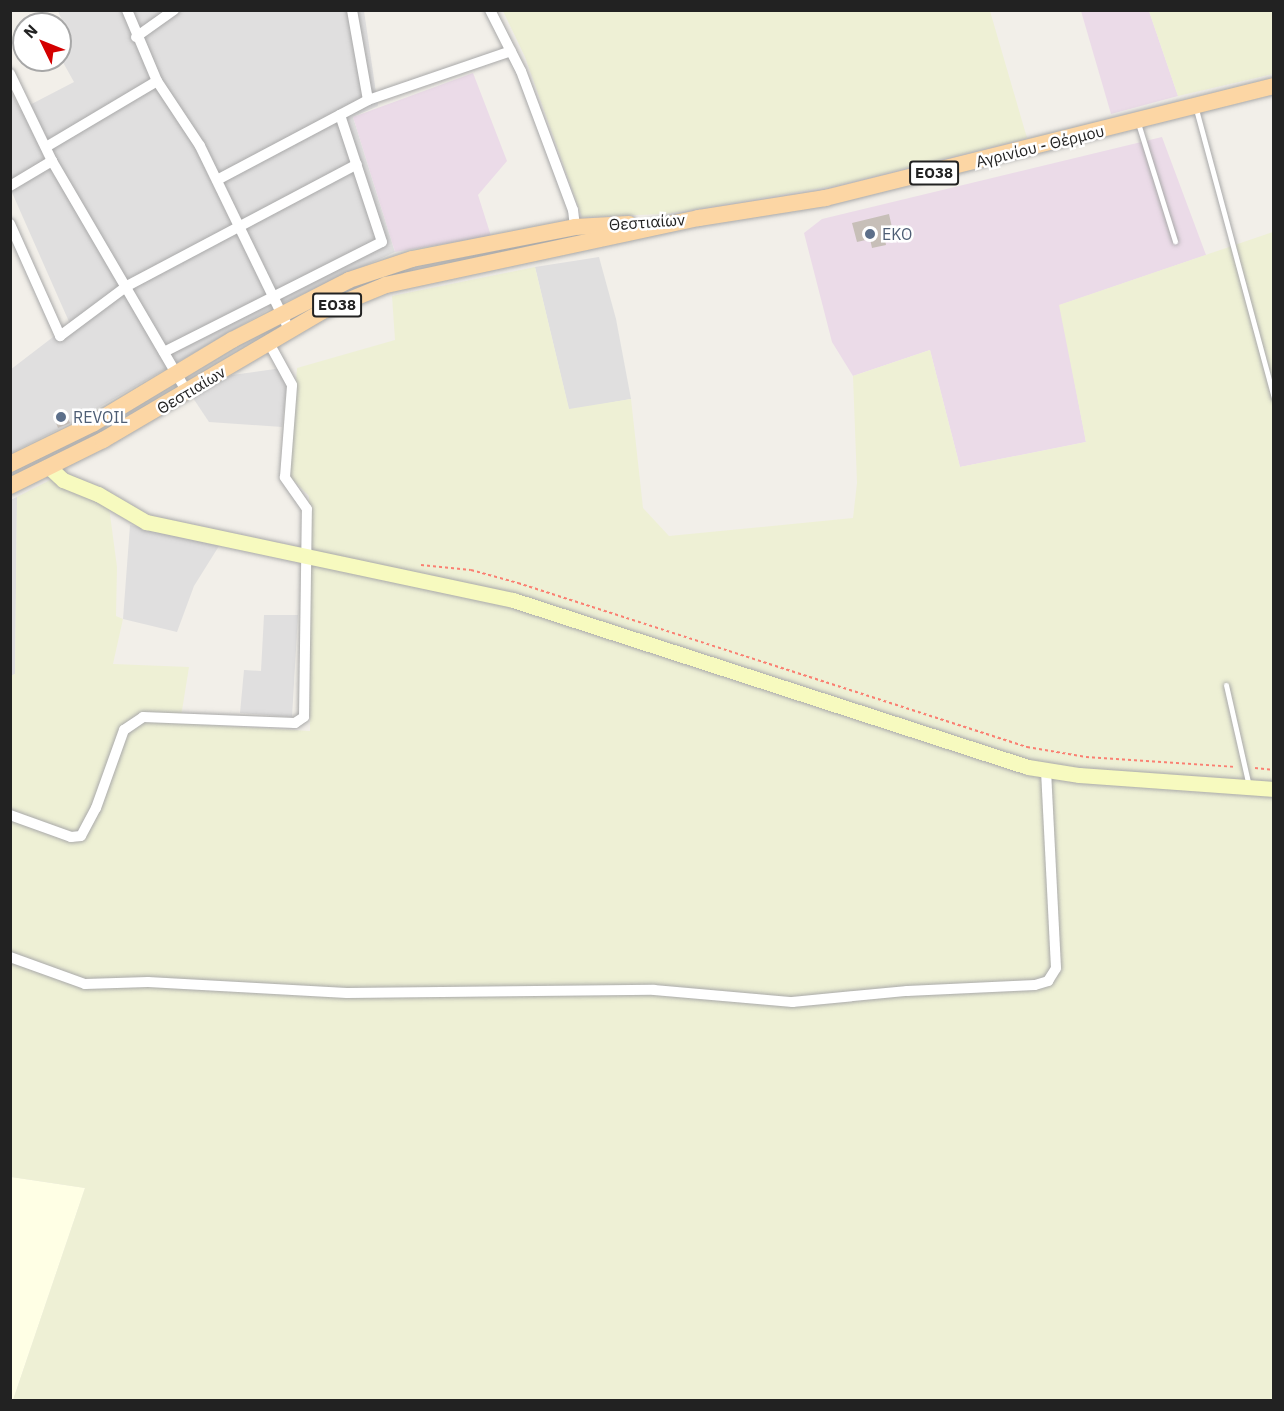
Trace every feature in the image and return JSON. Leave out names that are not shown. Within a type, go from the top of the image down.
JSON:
[{"type":"main road","name":"Αγρινίου - Θέρμου","points":[[699,218],[825,198],[1274,86]]},
{"type":"main road","name":"Θεστιαίων","points":[[10,465],[94,423],[280,314],[381,268],[575,227],[699,218]]},
{"type":"main road","name":"Θεστιαίων","points":[[10,486],[103,440],[290,330],[356,296],[417,276],[699,218]]},
{"type":"main road","points":[[94,423],[103,440]]},
{"type":"street","points":[[127,10],[136,37],[157,81],[217,180],[272,298],[290,330]]},
{"type":"street","points":[[136,37],[174,10]]},
{"type":"street","points":[[352,10],[368,100]]},
{"type":"street","points":[[490,10],[511,51],[573,210],[575,227]]},
{"type":"street","points":[[217,180],[368,100],[511,51]]},
{"type":"street","points":[[10,74],[52,161],[187,392]]},
{"type":"street","points":[[46,147],[157,81]]},
{"type":"street","points":[[164,352],[382,242],[340,115]]},
{"type":"street","points":[[10,186],[52,161]]},
{"type":"street","points":[[10,224],[60,336],[127,286],[357,164]]},
{"type":"street","points":[[10,814],[71,837],[81,836],[96,808],[124,730],[142,717],[301,721],[305,715],[308,602],[305,555],[306,505],[285,472],[292,385],[269,343]]},
{"type":"street","points":[[49,467],[63,480],[102,496],[138,520],[513,600],[1046,771],[1274,789]]},
{"type":"street","points":[[10,957],[85,984],[148,982],[347,993],[654,990],[792,1002],[907,991],[1035,985],[1048,981],[1056,968],[1046,771]]},
{"type":"lane","points":[[1195,107],[1274,398]]},
{"type":"lane","points":[[1137,122],[1175,241]]},
{"type":"lane","points":[[1226,685],[1249,787]]},
{"type":"path","points":[[408,577],[418,567],[432,564],[502,578],[1045,752],[1274,770]]},
{"type":"shaded area","points":[[364,11],[378,106],[353,117],[395,252],[270,309],[77,420],[11,453],[10,370],[70,324],[10,188],[11,91],[20,110],[74,82],[68,72],[72,72],[72,12],[58,12]]},
{"type":"shaded area","points":[[503,11],[990,11],[1027,138],[833,186],[665,214],[582,217],[525,57]]},
{"type":"shaded area","points":[[1081,11],[1149,11],[1178,96],[1111,114]]},
{"type":"shaded area","points":[[1149,11],[1273,11],[1273,74],[1178,96]]},
{"type":"shaded area","points":[[473,73],[507,161],[478,195],[491,236],[395,252],[353,117]]},
{"type":"shaded area","points":[[1162,137],[1206,255],[1060,305],[1086,442],[960,467],[930,350],[853,376],[832,342],[804,233],[822,219]]},
{"type":"shaded area","points":[[1273,232],[1273,1400],[13,1400],[85,1188],[11,1177],[10,676],[15,674],[17,497],[52,479],[109,507],[117,567],[116,616],[123,619],[113,664],[189,667],[180,723],[310,731],[309,496],[289,476],[297,368],[395,340],[392,296],[535,267],[569,409],[631,399],[643,508],[669,536],[853,518],[857,483],[853,376],[930,350],[960,467],[1086,442],[1059,305]]},
{"type":"shaded area","points":[[599,257],[616,319],[631,399],[569,410],[535,267]]},
{"type":"shaded area","points":[[282,368],[287,383],[282,427],[209,422],[193,398],[232,375]]},
{"type":"shaded area","points":[[17,497],[15,674],[11,676],[10,500]]},
{"type":"shaded area","points":[[130,525],[219,546],[194,586],[177,632],[123,619]]},
{"type":"shaded area","points":[[264,615],[298,615],[292,717],[240,713],[244,670],[261,671]]},
{"type":"shaded area","points":[[11,1177],[85,1188],[13,1400],[11,1400]]},
{"type":"building","points":[[889,214],[893,232],[884,234],[886,245],[872,248],[870,239],[857,242],[852,223]]},
{"type":"building","points":[[64,410],[70,423],[58,428],[53,415]]},
{"type":"place","name":"EKO","points":[[870,234]]},
{"type":"place","name":"REVOIL","points":[[61,417]]}]
